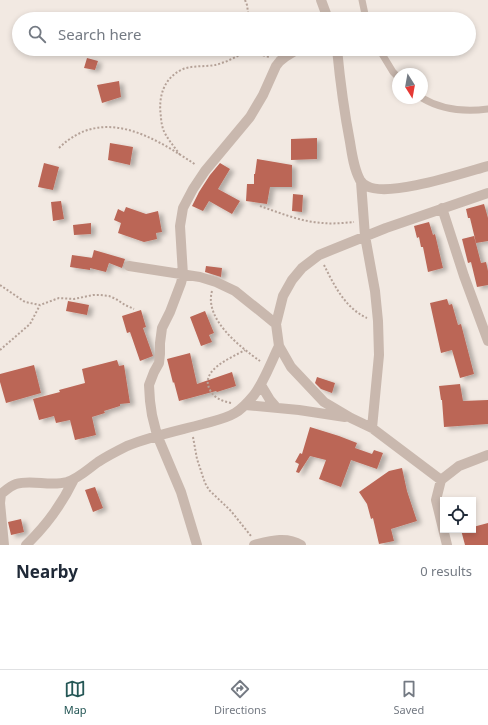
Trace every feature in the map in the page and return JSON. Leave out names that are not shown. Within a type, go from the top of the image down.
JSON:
[{"type":"street","points":[[322,0],[324,12]]},
{"type":"street","points":[[197,545],[181,492],[157,435],[151,408],[149,385],[159,363],[162,328],[170,312],[183,275],[180,226],[183,208],[205,171],[250,116],[263,96],[276,66],[285,56]]},
{"type":"street","points":[[338,56],[352,153],[356,171],[361,182],[363,220],[375,291],[378,321],[378,355],[372,428]]},
{"type":"street","points":[[361,182],[368,187],[376,189],[397,189],[423,184],[488,166]]},
{"type":"street","points":[[441,480],[372,428],[351,418],[324,402],[291,367],[279,346],[276,324],[283,296],[292,280],[302,268],[319,255],[365,236],[488,193]]},
{"type":"street","points":[[442,208],[464,276],[488,342]]},
{"type":"street","points":[[129,266],[200,277],[216,282],[235,291],[256,306],[276,324]]},
{"type":"street","points":[[4,545],[0,503],[1,494],[8,488],[15,484],[31,482],[57,484],[66,482],[74,479],[110,455],[139,441],[234,414],[254,395],[261,384],[279,346]]},
{"type":"street","points":[[261,384],[270,400],[276,407]]},
{"type":"street","points":[[245,405],[276,407],[351,418]]},
{"type":"street","points":[[447,545],[436,500],[441,480],[459,466],[488,455]]},
{"type":"street","points":[[26,545],[42,529],[54,513],[69,490],[74,479]]},
{"type":"street","points":[[256,545],[283,539],[301,545]]},
{"type":"lane","points":[[362,0],[365,12]]},
{"type":"lane","points":[[383,56],[392,70]]},
{"type":"lane","points":[[428,101],[455,110],[488,109]]},
{"type":"path","points":[[245,0],[248,5],[248,12]]},
{"type":"path","points":[[180,155],[162,128],[159,108],[161,93],[169,77],[190,67],[209,66],[224,62],[237,56]]},
{"type":"path","points":[[266,56],[280,61]]},
{"type":"path","points":[[60,148],[75,135],[85,131],[99,128],[120,127],[133,130],[153,139],[205,171]]},
{"type":"path","points":[[260,206],[305,220],[321,223],[336,224],[363,220]]},
{"type":"path","points":[[319,255],[334,285],[353,309],[365,317],[378,321]]},
{"type":"path","points":[[216,282],[210,296],[212,307],[224,330],[235,342],[269,368]]},
{"type":"path","points":[[0,285],[25,302],[40,305],[59,298],[74,299],[100,295],[109,296],[134,309]]},
{"type":"path","points":[[0,350],[30,324],[40,305]]},
{"type":"path","points":[[245,350],[217,366],[210,372],[208,379],[209,387],[213,395],[219,399],[245,405]]},
{"type":"path","points":[[192,427],[197,459],[205,483],[209,490],[231,511],[256,545]]},
{"type":"building","points":[[87,58],[98,61],[95,70],[84,68]]},
{"type":"building","points":[[119,81],[121,97],[102,103],[97,85]]},
{"type":"building","points":[[317,138],[317,159],[291,160],[291,139]]},
{"type":"building","points":[[110,143],[133,147],[130,165],[108,160]]},
{"type":"building","points":[[257,159],[292,165],[292,187],[270,187],[267,204],[246,201],[247,184],[254,184]]},
{"type":"building","points":[[44,163],[59,167],[53,190],[38,187]]},
{"type":"building","points":[[220,163],[230,169],[218,189],[240,201],[232,214],[209,201],[203,211],[192,206],[210,175]]},
{"type":"building","points":[[293,194],[303,195],[302,212],[292,211]]},
{"type":"building","points":[[61,201],[64,219],[53,221],[51,202]]},
{"type":"building","points":[[484,204],[488,218],[488,241],[476,243],[470,218],[468,218],[466,209]]},
{"type":"building","points":[[126,207],[146,214],[158,211],[162,232],[156,233],[157,239],[144,242],[118,233],[121,223],[114,220],[118,209],[124,212]]},
{"type":"building","points":[[429,222],[433,235],[435,234],[443,268],[428,272],[423,247],[421,247],[419,237],[417,238],[414,226]]},
{"type":"building","points":[[91,223],[91,234],[74,235],[73,225]]},
{"type":"building","points":[[474,236],[481,263],[486,262],[488,271],[488,285],[477,287],[471,262],[468,263],[462,239]]},
{"type":"building","points":[[94,250],[125,259],[122,268],[109,263],[106,272],[90,268],[90,270],[70,267],[72,255],[92,258]]},
{"type":"building","points":[[206,266],[222,268],[221,277],[205,272]]},
{"type":"building","points":[[447,299],[449,305],[452,304],[458,325],[461,324],[474,374],[460,378],[452,350],[441,353],[430,303]]},
{"type":"building","points":[[68,301],[89,305],[87,315],[66,311]]},
{"type":"building","points":[[141,310],[146,327],[143,328],[153,356],[140,361],[130,332],[127,333],[122,316]]},
{"type":"building","points":[[205,311],[214,333],[209,335],[212,342],[201,346],[190,317]]},
{"type":"building","points":[[190,353],[197,384],[232,372],[236,386],[179,401],[167,359]]},
{"type":"building","points":[[117,360],[119,366],[124,365],[130,403],[120,404],[120,406],[104,411],[105,413],[92,417],[96,435],[75,440],[70,420],[56,423],[54,416],[39,420],[33,399],[60,392],[59,390],[85,383],[82,369]]},
{"type":"building","points":[[34,365],[41,393],[6,403],[0,382],[0,374]]},
{"type":"building","points":[[317,377],[335,383],[332,393],[321,389],[315,383]]},
{"type":"building","points":[[460,384],[463,401],[488,400],[488,424],[444,427],[442,400],[439,386]]},
{"type":"building","points":[[310,427],[357,443],[355,448],[372,454],[374,450],[383,453],[377,469],[351,460],[341,487],[319,479],[326,460],[310,456],[299,473],[296,472],[299,464],[295,462],[300,453],[302,454]]},
{"type":"building","points":[[402,468],[407,491],[417,521],[391,529],[394,541],[379,544],[373,518],[371,519],[367,504],[359,492],[389,471]]},
{"type":"building","points":[[95,487],[103,508],[93,512],[85,490]]},
{"type":"building","points":[[21,519],[24,532],[11,535],[8,522]]},
{"type":"building","points":[[488,523],[488,545],[465,545],[462,533],[476,533],[476,526]]}]
